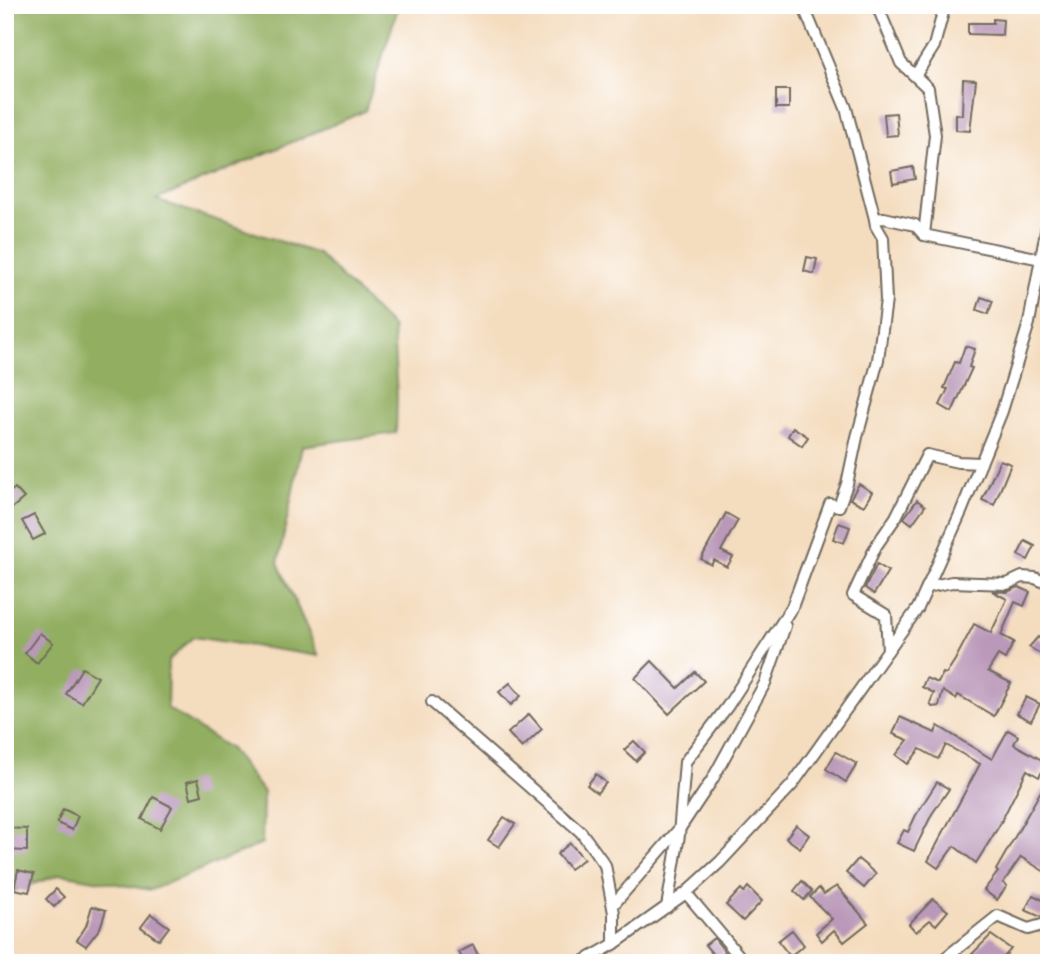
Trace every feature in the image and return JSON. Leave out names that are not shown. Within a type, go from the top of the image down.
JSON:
[{"type":"street","points":[[613,905],[680,828],[712,780],[765,683],[830,504],[839,506],[847,484],[878,360],[886,300],[883,238],[876,226],[846,108],[803,5]]},
{"type":"street","points":[[877,5],[901,64],[928,88],[935,135],[924,234]]},
{"type":"street","points":[[915,76],[934,46],[945,5]]},
{"type":"street","points":[[581,963],[667,907],[720,862],[792,785],[918,608],[1002,411],[1025,336],[1049,215]]},
{"type":"street","points":[[875,219],[884,218],[915,225],[924,234],[1041,259]]},
{"type":"street","points":[[888,650],[886,615],[853,595],[864,570],[884,532],[896,517],[927,455],[958,462],[981,463]]},
{"type":"street","points":[[927,587],[952,582],[1007,584],[1022,577],[1035,578],[1049,584]]},
{"type":"street","points":[[667,907],[680,828],[685,762],[727,707],[792,607]]},
{"type":"street","points":[[432,702],[581,832],[605,865],[613,905],[614,944]]},
{"type":"street","points":[[686,893],[745,963]]},
{"type":"street","points":[[939,963],[998,916],[1028,929],[1049,923]]},
{"type":"green space","points":[[5,5],[399,5],[365,111],[156,200],[318,254],[393,328],[397,398],[396,433],[302,446],[278,563],[319,656],[193,637],[168,661],[167,708],[230,749],[263,792],[262,844],[151,890],[61,874],[5,894]]},
{"type":"building","points":[[993,19],[1003,20],[1002,35],[968,34],[968,23],[993,23]]},
{"type":"building","points":[[963,79],[976,80],[970,131],[956,130],[956,114],[962,115]]},
{"type":"building","points":[[776,90],[789,90],[789,108],[776,108]]},
{"type":"building","points":[[896,113],[898,135],[886,136],[884,114]]},
{"type":"building","points":[[913,167],[915,179],[893,183],[891,171]]},
{"type":"building","points":[[807,257],[817,259],[814,274],[804,271]]},
{"type":"building","points":[[981,297],[993,301],[988,314],[977,310]]},
{"type":"building","points":[[965,346],[975,349],[969,367],[972,368],[952,412],[940,405],[948,389],[944,388],[955,362],[959,363]]},
{"type":"building","points":[[793,427],[808,437],[802,446],[788,436]]},
{"type":"building","points":[[1000,460],[1011,464],[994,505],[982,500]]},
{"type":"building","points":[[859,484],[872,492],[864,506],[850,499]]},
{"type":"building","points":[[15,488],[24,498],[11,509],[5,502],[5,496]]},
{"type":"building","points":[[917,500],[925,506],[912,524],[904,518]]},
{"type":"building","points":[[726,513],[738,520],[721,551],[733,557],[727,567],[714,560],[711,565],[701,559]]},
{"type":"building","points":[[34,515],[45,534],[33,540],[22,521]]},
{"type":"building","points":[[839,523],[850,527],[844,543],[833,539]]},
{"type":"building","points":[[1025,541],[1035,546],[1028,560],[1018,555]]},
{"type":"building","points":[[877,564],[888,571],[874,594],[865,588]]},
{"type":"building","points":[[1019,587],[1030,592],[1024,606],[1015,602],[1001,635],[1014,642],[1005,659],[998,655],[988,671],[1011,683],[994,716],[958,695],[956,699],[943,691],[939,706],[932,707],[930,703],[934,693],[922,687],[926,678],[938,683],[943,673],[946,674],[974,624],[991,633],[1007,599],[992,591],[1007,592]]},
{"type":"building","points":[[40,633],[53,643],[37,663],[25,653]]},
{"type":"building","points":[[1038,637],[1049,646],[1049,659],[1029,647]]},
{"type":"building","points":[[652,661],[678,688],[695,672],[704,681],[669,714],[635,678]]},
{"type":"building","points":[[82,668],[98,677],[82,703],[66,694]]},
{"type":"building","points":[[510,683],[521,696],[511,705],[499,692]]},
{"type":"building","points":[[1026,697],[1040,704],[1031,721],[1017,714]]},
{"type":"building","points":[[529,714],[542,729],[522,748],[508,733]]},
{"type":"building","points":[[900,717],[935,733],[938,726],[992,759],[1008,730],[1018,736],[1014,744],[1047,763],[1039,777],[1027,770],[999,826],[976,863],[954,846],[938,868],[928,861],[980,764],[946,745],[938,759],[920,749],[908,764],[896,755],[908,740],[893,734]]},
{"type":"building","points":[[634,741],[645,752],[636,761],[624,750]]},
{"type":"building","points":[[836,752],[857,764],[846,782],[826,769]]},
{"type":"building","points":[[596,774],[606,783],[597,793],[587,785]]},
{"type":"building","points":[[198,779],[202,795],[191,798],[187,782]]},
{"type":"building","points":[[937,782],[949,789],[932,814],[914,851],[897,843],[904,830],[908,832]]},
{"type":"building","points":[[1042,789],[1049,793],[1049,866],[1045,872],[1021,857],[1003,883],[1007,886],[997,900],[984,890],[998,872],[996,870]]},
{"type":"building","points":[[153,797],[172,807],[160,829],[142,819]]},
{"type":"building","points":[[63,809],[78,816],[72,830],[57,823]]},
{"type":"building","points":[[504,817],[515,824],[499,847],[488,840]]},
{"type":"building","points":[[796,825],[809,835],[800,848],[786,838]]},
{"type":"building","points":[[5,828],[27,829],[27,851],[5,850]]},
{"type":"building","points":[[570,843],[584,859],[570,869],[557,854]]},
{"type":"building","points":[[858,859],[876,874],[864,888],[846,873]]},
{"type":"building","points":[[18,870],[34,874],[29,892],[14,889]]},
{"type":"building","points":[[802,881],[812,891],[804,900],[794,891]]},
{"type":"building","points":[[837,886],[868,923],[844,942],[834,930],[822,941],[816,933],[832,919],[810,897],[819,888],[824,894]]},
{"type":"building","points":[[748,887],[762,901],[743,921],[726,905],[741,889],[744,892]]},
{"type":"building","points":[[56,889],[64,897],[54,907],[46,899]]},
{"type":"building","points":[[1033,895],[1049,903],[1041,917],[1025,910]]},
{"type":"building","points":[[933,899],[948,911],[936,925],[930,920],[916,932],[909,924]]},
{"type":"building","points":[[92,906],[106,910],[100,928],[86,946],[77,940],[86,926]]},
{"type":"building","points":[[151,914],[169,927],[159,940],[141,927]]},
{"type":"building","points":[[792,930],[804,945],[790,956],[778,941]]},
{"type":"building","points":[[991,935],[1011,949],[999,963],[987,963],[972,954]]},
{"type":"building","points":[[714,938],[725,952],[717,959],[705,945]]},
{"type":"building","points":[[473,945],[482,963],[464,963],[459,952]]}]
